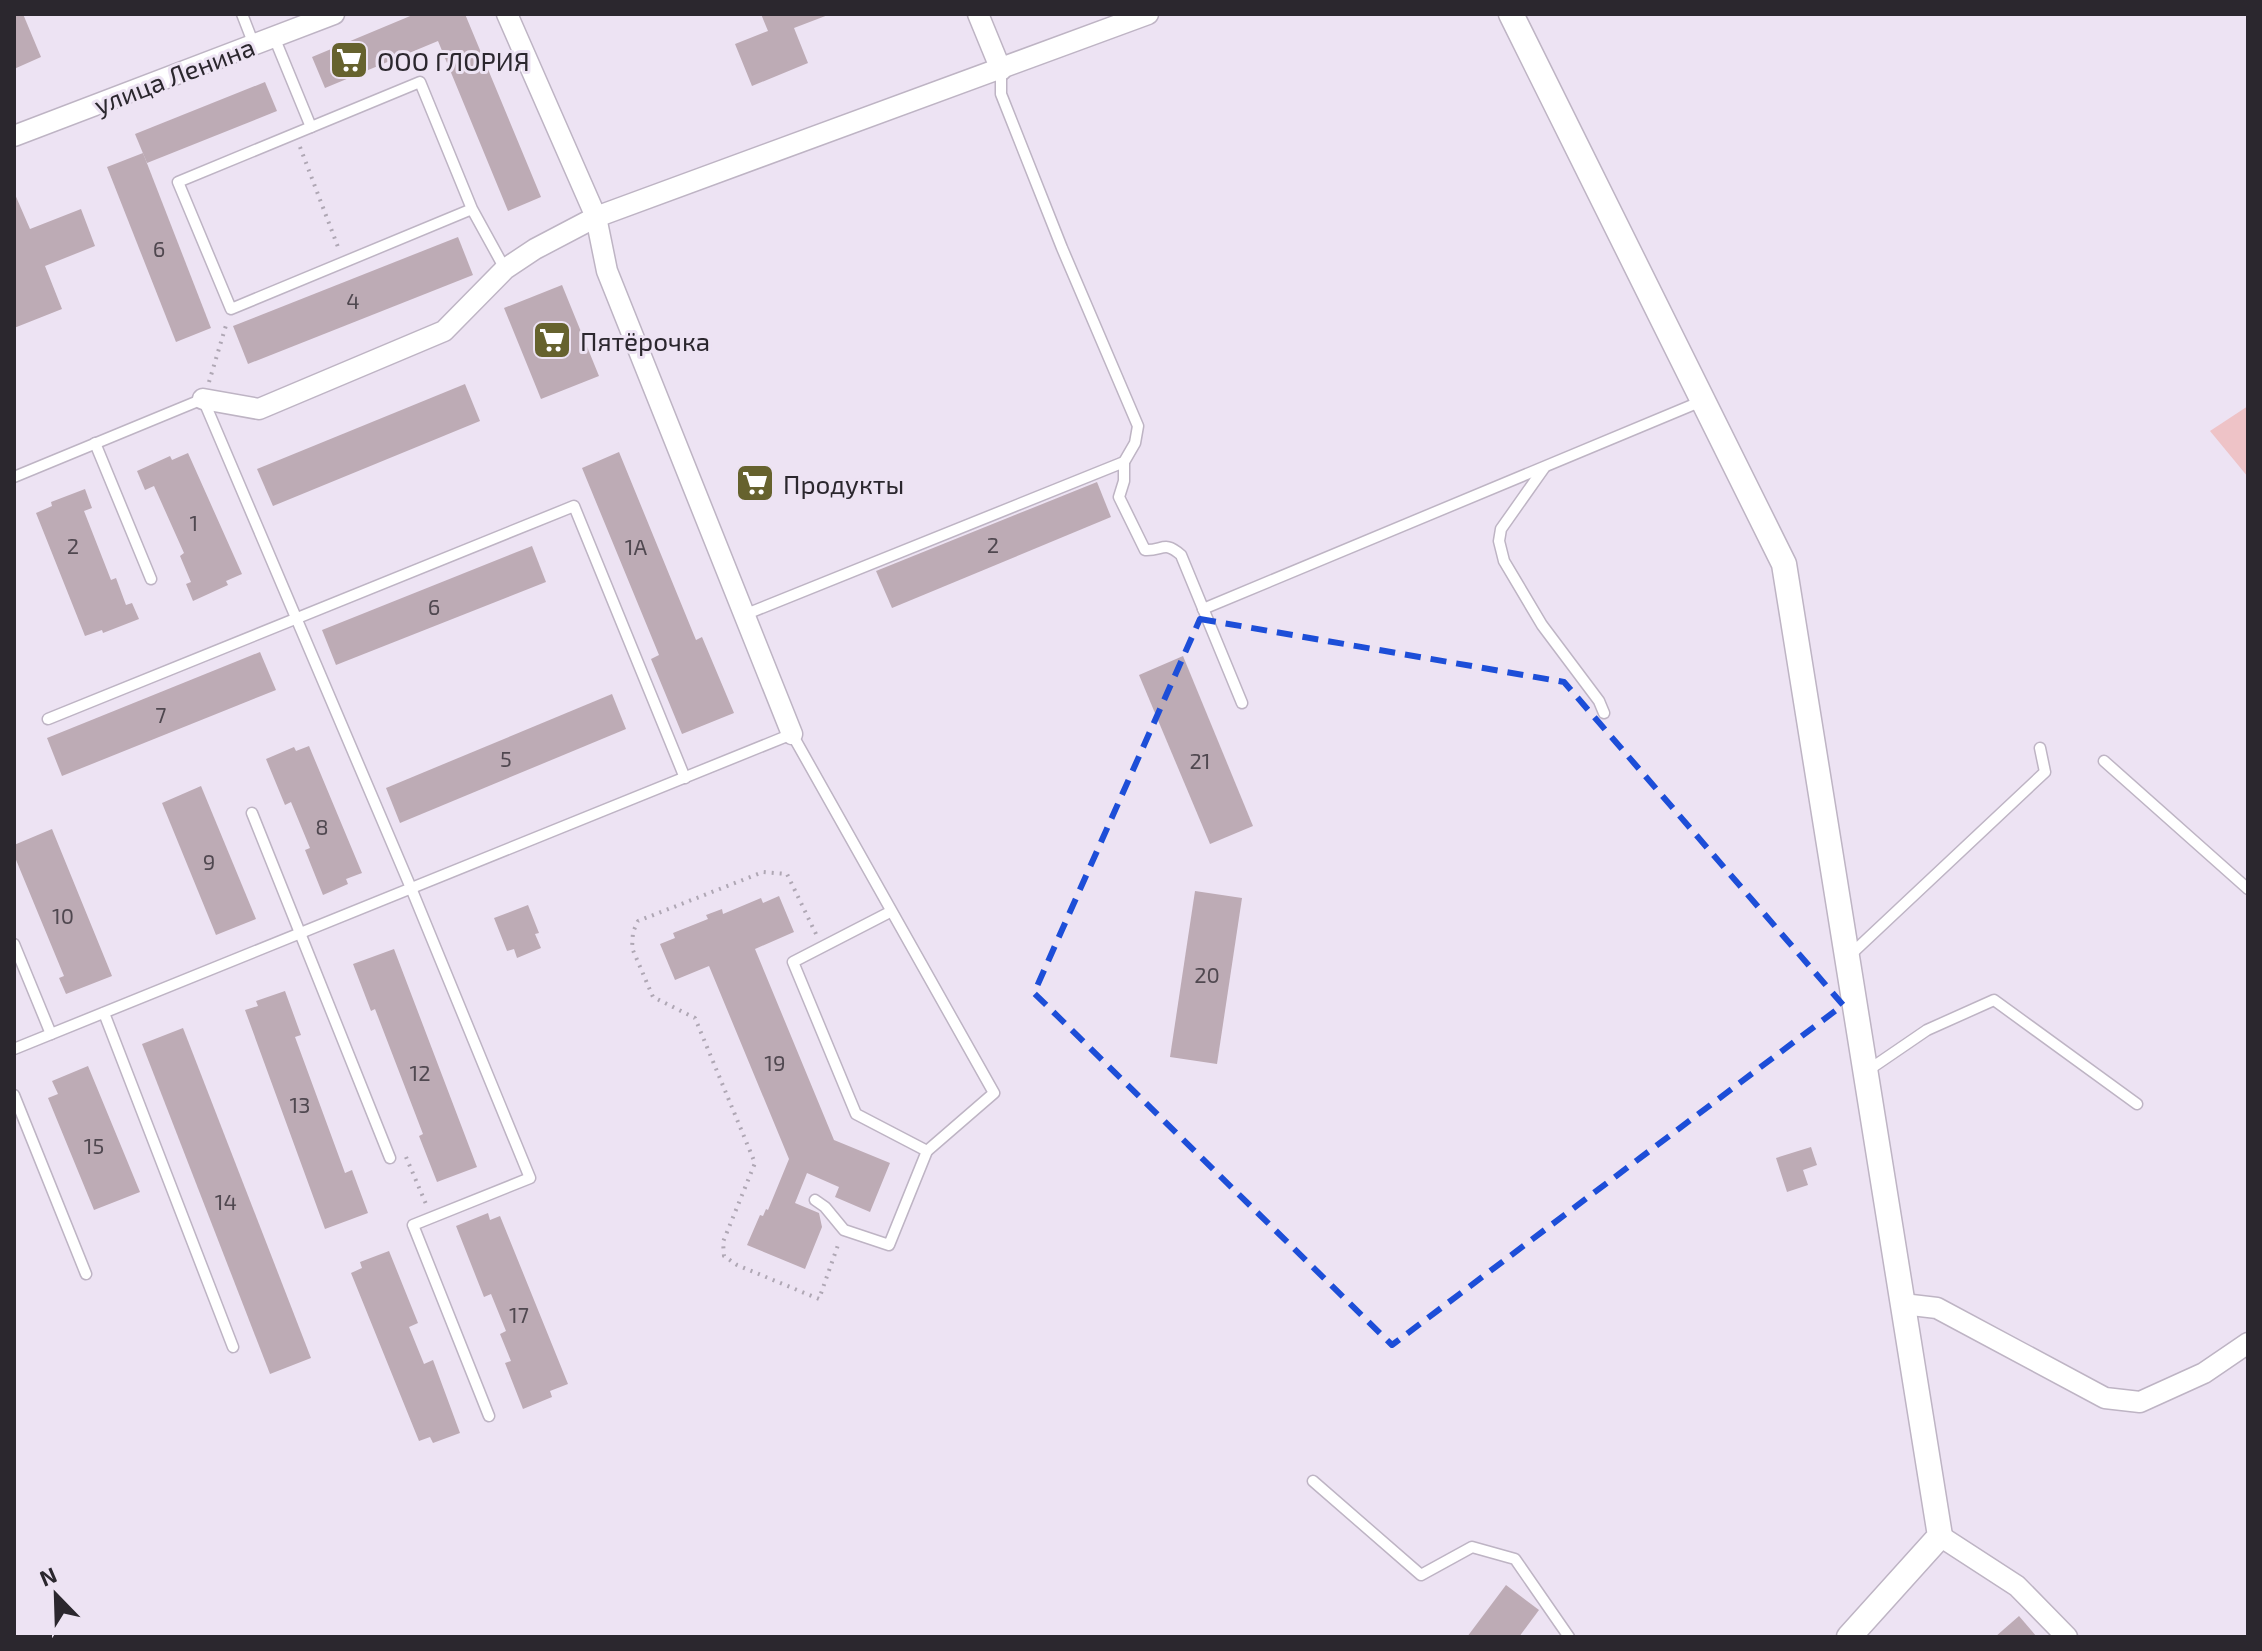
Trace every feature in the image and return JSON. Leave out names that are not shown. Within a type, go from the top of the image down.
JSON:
[{"type":"street","name":"улица Ленина","points":[[14,136],[334,14]]},
{"type":"street","points":[[507,14],[596,217],[607,271],[792,734]]},
{"type":"street","points":[[978,14],[1001,70]]},
{"type":"street","points":[[203,399],[259,409],[444,331],[505,269],[535,249],[596,217],[1148,14]]},
{"type":"street","points":[[1511,14],[1784,564],[1940,1536],[2017,1586],[2067,1637]]},
{"type":"street","points":[[1903,1304],[1937,1308],[2105,1398],[2140,1402],[2204,1373],[2248,1343]]},
{"type":"street","points":[[1849,1637],[1940,1536]]},
{"type":"lane","points":[[242,14],[254,45]]},
{"type":"lane","points":[[274,37],[311,127]]},
{"type":"lane","points":[[1001,70],[1001,94],[1138,426],[1135,443],[1124,462],[1124,481],[1119,497],[1145,550],[1172,547],[1181,555],[1242,703]]},
{"type":"lane","points":[[472,209],[231,309],[178,182],[420,82],[472,209],[505,269]]},
{"type":"lane","points":[[14,477],[203,399],[411,888],[530,1178],[413,1225],[489,1416]]},
{"type":"lane","points":[[1203,609],[1702,401]]},
{"type":"lane","points":[[95,443],[151,579]]},
{"type":"lane","points":[[744,615],[1124,462]]},
{"type":"lane","points":[[1545,467],[1501,529],[1499,541],[1504,561],[1542,625],[1599,701],[1604,713]]},
{"type":"lane","points":[[48,719],[574,506],[685,778]]},
{"type":"lane","points":[[14,1049],[792,734],[994,1093],[927,1151],[889,1245],[844,1230],[815,1200]]},
{"type":"lane","points":[[1847,959],[2045,772],[2040,748]]},
{"type":"lane","points":[[2104,761],[2248,889]]},
{"type":"lane","points":[[252,813],[390,1158]]},
{"type":"lane","points":[[890,912],[793,962],[856,1114],[927,1151]]},
{"type":"lane","points":[[14,944],[51,1034]]},
{"type":"lane","points":[[1865,1073],[1927,1030],[1994,1000],[2137,1104]]},
{"type":"lane","points":[[104,1013],[233,1347]]},
{"type":"lane","points":[[14,1095],[86,1274]]},
{"type":"lane","points":[[1313,1481],[1421,1575],[1472,1547],[1515,1559],[1569,1637]]},
{"type":"path","points":[[295,133],[344,262]]},
{"type":"path","points":[[203,399],[231,309]]},
{"type":"path","points":[[822,947],[787,874],[763,872],[638,921],[633,932],[632,948],[653,997],[695,1018],[755,1163],[723,1242],[724,1256],[737,1265],[819,1299],[844,1230]]},
{"type":"path","points":[[390,1158],[406,1157],[432,1217]]},
{"type":"highlighted area","points":[[1200,619],[1564,682],[1843,1005],[1392,1345],[1034,993]]},
{"type":"shaded area","points":[[2248,406],[2248,477],[2210,431]]},
{"type":"building","points":[[14,14],[23,14],[41,57],[14,69]]},
{"type":"building","points":[[415,14],[465,14],[541,197],[508,211],[438,41],[325,88],[312,57]]},
{"type":"building","points":[[761,14],[828,15],[794,28],[808,63],[752,86],[735,44],[768,31]]},
{"type":"building","points":[[265,82],[277,111],[147,163],[135,134]]},
{"type":"building","points":[[143,153],[211,328],[176,342],[107,167]]},
{"type":"building","points":[[14,192],[30,229],[81,209],[95,246],[45,266],[62,309],[14,328]]},
{"type":"building","points":[[458,237],[473,275],[248,364],[233,326]]},
{"type":"building","points":[[562,285],[599,376],[541,399],[504,308]]},
{"type":"building","points":[[465,384],[480,421],[273,506],[257,469]]},
{"type":"building","points":[[619,452],[696,640],[702,637],[734,713],[682,734],[651,659],[659,655],[582,468]]},
{"type":"building","points":[[188,453],[242,574],[226,581],[228,585],[193,601],[186,584],[191,582],[180,556],[184,553],[154,486],[145,490],[137,471],[170,456],[172,460]]},
{"type":"building","points":[[1097,482],[1111,517],[892,608],[876,571]]},
{"type":"building","points":[[85,489],[92,508],[84,511],[111,580],[116,578],[126,605],[132,603],[139,619],[103,633],[102,630],[85,636],[36,513],[52,506],[51,502]]},
{"type":"building","points":[[532,546],[546,582],[336,665],[322,630]]},
{"type":"building","points":[[260,652],[276,690],[62,776],[47,738]]},
{"type":"building","points":[[1183,656],[1253,826],[1210,844],[1139,675]]},
{"type":"building","points":[[612,694],[626,729],[400,823],[386,788]]},
{"type":"building","points":[[309,746],[362,873],[346,879],[348,884],[323,895],[305,850],[310,848],[291,802],[285,805],[266,759],[294,747],[296,751]]},
{"type":"building","points":[[201,786],[256,919],[216,935],[162,803]]},
{"type":"building","points":[[52,829],[112,976],[66,994],[59,978],[64,976],[14,855],[14,845]]},
{"type":"building","points":[[1195,891],[1242,898],[1217,1064],[1170,1057]]},
{"type":"building","points":[[779,896],[794,932],[755,949],[834,1140],[890,1163],[870,1212],[835,1197],[839,1187],[807,1173],[795,1203],[819,1213],[822,1227],[805,1269],[747,1245],[760,1215],[763,1216],[768,1210],[789,1159],[709,966],[675,980],[660,944],[675,938],[673,933],[708,919],[706,915],[722,909],[723,914],[761,898],[763,903]]},
{"type":"building","points":[[528,905],[539,933],[535,934],[541,948],[517,958],[514,949],[507,951],[494,918]]},
{"type":"building","points":[[394,949],[477,1167],[437,1182],[419,1136],[423,1134],[375,1009],[371,1011],[353,964]]},
{"type":"building","points":[[285,991],[301,1035],[295,1037],[345,1173],[352,1170],[368,1213],[325,1229],[245,1010],[258,1006],[256,1001]]},
{"type":"building","points":[[183,1028],[311,1358],[270,1374],[142,1044]]},
{"type":"building","points":[[88,1066],[140,1192],[94,1210],[48,1098],[58,1094],[52,1081]]},
{"type":"building","points":[[1811,1147],[1817,1165],[1803,1170],[1808,1185],[1787,1192],[1776,1158]]},
{"type":"building","points":[[488,1213],[490,1220],[500,1216],[568,1384],[550,1391],[552,1397],[523,1409],[505,1363],[511,1361],[500,1334],[506,1331],[491,1294],[484,1297],[456,1226]]},
{"type":"building","points":[[389,1251],[418,1323],[409,1327],[424,1364],[433,1360],[460,1433],[433,1443],[430,1437],[419,1441],[351,1273],[362,1268],[360,1262]]},
{"type":"building","points":[[1506,1585],[1539,1610],[1519,1637],[1467,1637]]},
{"type":"building","points":[[2019,1616],[2037,1637],[1995,1637]]},
{"type":"place","name":"ООО ГЛОРИЯ","points":[[349,60]]},
{"type":"place","name":"Пятёрочка","points":[[552,340]]},
{"type":"place","name":"Продукты","points":[[755,483]]}]
